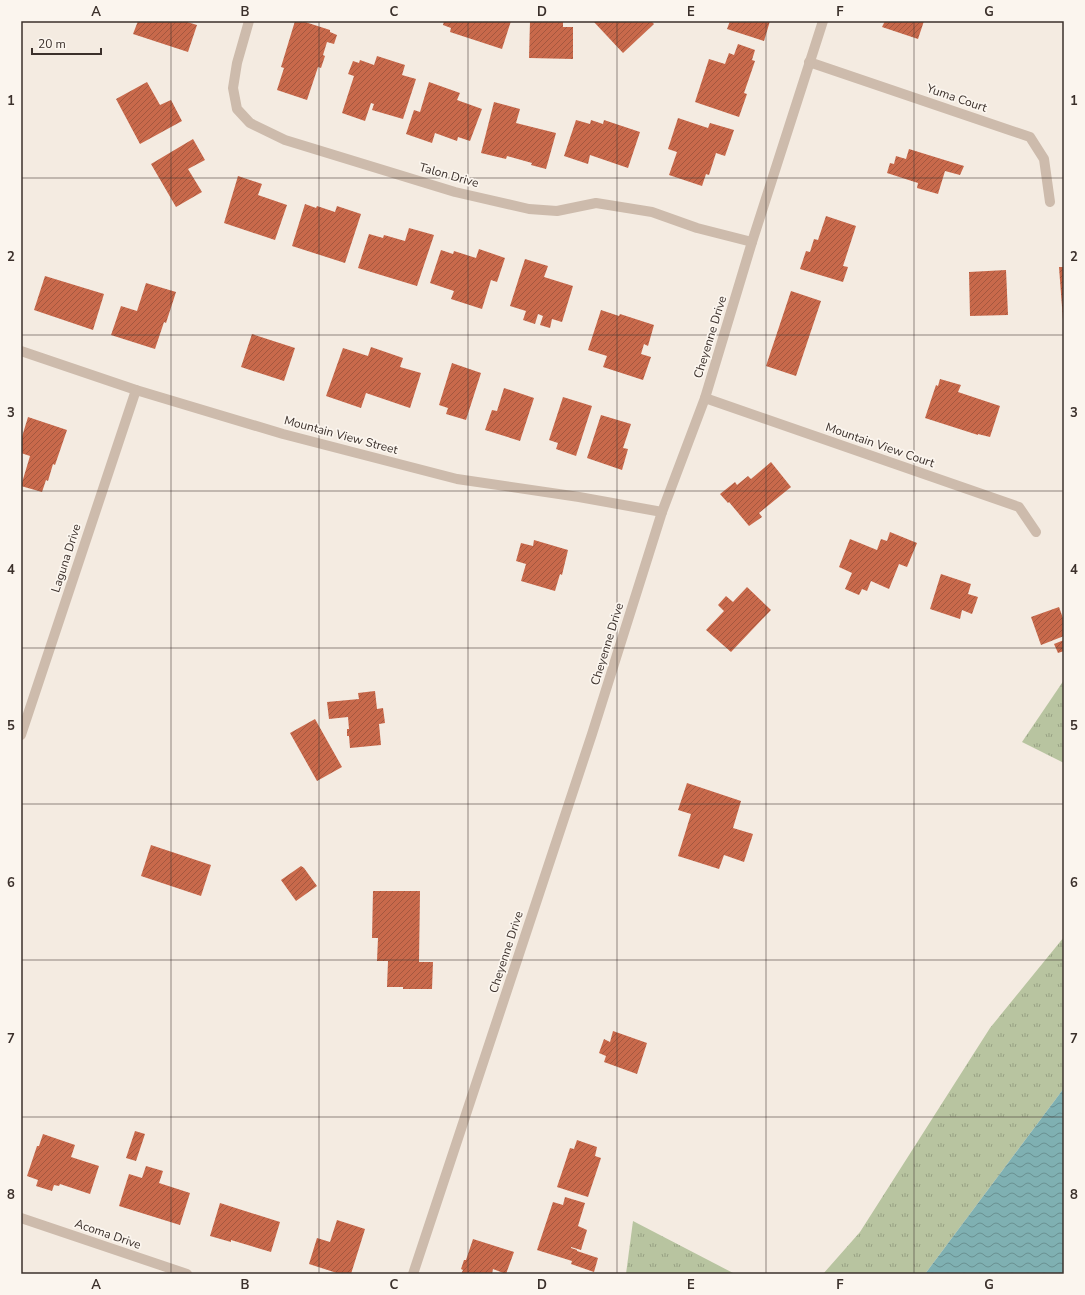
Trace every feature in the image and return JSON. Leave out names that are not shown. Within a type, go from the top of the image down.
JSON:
[{"type":"street","name":"Talon Drive","points":[[249,21],[237,63],[233,88],[237,109],[250,123],[285,140],[455,192],[529,209],[557,211],[596,203],[652,212],[697,228],[752,242]]},
{"type":"street","name":"Cheyenne Drive","points":[[413,1274],[592,734],[662,512],[705,398],[752,242],[823,21]]},
{"type":"street","name":"Yuma Court","points":[[810,62],[1030,137],[1044,159],[1050,202]]},
{"type":"street","name":"Mountain View Street","points":[[21,351],[136,390],[283,434],[457,479],[579,497],[662,512]]},
{"type":"street","name":"Laguna Drive","points":[[21,734],[136,390]]},
{"type":"street","name":"Mountain View Court","points":[[705,398],[1019,507],[1036,532]]},
{"type":"street","name":"Acoma Drive","points":[[21,1218],[187,1274]]},
{"type":"green space","points":[[1064,680],[1064,763],[1022,742]]},
{"type":"green space","points":[[1064,937],[1064,1088],[925,1274],[823,1274],[860,1232],[990,1028]]},
{"type":"green space","points":[[633,1221],[735,1274],[626,1274]]},
{"type":"water","points":[[1064,1088],[1064,1274],[925,1274]]},
{"type":"building","points":[[138,21],[184,21],[197,25],[188,52],[133,34]]},
{"type":"building","points":[[295,21],[302,21],[330,30],[330,32],[337,35],[334,44],[327,42],[321,68],[318,67],[307,100],[277,90],[284,68],[281,67]]},
{"type":"building","points":[[444,21],[511,21],[502,49],[450,32],[451,28],[443,25]]},
{"type":"building","points":[[530,21],[563,21],[563,27],[573,27],[573,59],[529,58]]},
{"type":"building","points":[[593,21],[651,21],[654,24],[623,53]]},
{"type":"building","points":[[730,21],[770,21],[764,41],[727,29]]},
{"type":"building","points":[[885,21],[924,21],[918,39],[882,27]]},
{"type":"building","points":[[738,44],[755,50],[752,60],[755,61],[744,93],[747,94],[739,117],[695,102],[709,59],[725,64],[729,53],[734,55]]},
{"type":"building","points":[[377,56],[405,65],[402,75],[416,79],[403,119],[372,110],[374,104],[371,103],[365,121],[342,113],[354,76],[348,74],[353,61],[359,63],[360,60],[374,65]]},
{"type":"building","points":[[147,82],[160,105],[171,100],[182,121],[140,144],[116,99]]},
{"type":"building","points":[[429,82],[460,93],[457,100],[482,109],[470,141],[458,137],[457,141],[435,133],[432,143],[406,134],[414,110],[420,112]]},
{"type":"building","points":[[494,102],[520,109],[516,123],[556,133],[546,169],[531,165],[532,163],[507,156],[506,159],[481,153]]},
{"type":"building","points":[[678,118],[708,128],[710,123],[734,130],[725,156],[716,153],[709,175],[706,174],[702,186],[669,175],[677,152],[668,149]]},
{"type":"building","points":[[576,120],[590,124],[591,120],[603,124],[604,120],[640,132],[628,168],[590,155],[588,164],[564,156]]},
{"type":"building","points":[[193,139],[205,160],[188,169],[202,192],[176,207],[151,164]]},
{"type":"building","points":[[909,149],[964,166],[960,175],[945,171],[938,194],[917,188],[918,183],[887,173],[890,163],[894,164],[896,156],[906,159]]},
{"type":"building","points":[[238,176],[262,184],[258,195],[287,205],[275,240],[224,223]]},
{"type":"building","points":[[305,204],[335,212],[337,206],[361,214],[345,263],[292,246]]},
{"type":"building","points":[[826,216],[856,226],[843,266],[848,267],[843,282],[800,269],[806,251],[810,252],[814,239],[818,240]]},
{"type":"building","points":[[409,228],[434,235],[417,286],[358,268],[369,234],[383,238],[384,235],[405,241]]},
{"type":"building","points":[[479,249],[505,258],[497,282],[491,280],[482,309],[451,299],[454,291],[430,283],[441,250],[453,254],[454,251],[476,258]]},
{"type":"building","points":[[525,259],[548,266],[544,277],[573,286],[562,322],[552,319],[550,328],[540,325],[543,316],[538,314],[535,324],[523,320],[526,311],[510,306]]},
{"type":"building","points":[[1059,267],[1064,267],[1064,320],[1063,320]]},
{"type":"building","points":[[1006,270],[1008,315],[970,316],[969,272]]},
{"type":"building","points":[[45,276],[104,294],[93,330],[34,310]]},
{"type":"building","points":[[146,283],[176,292],[166,323],[164,322],[155,349],[111,335],[121,306],[137,311]]},
{"type":"building","points":[[791,291],[821,301],[796,376],[766,366]]},
{"type":"building","points":[[601,310],[619,316],[620,314],[654,325],[648,346],[644,344],[641,354],[651,357],[643,380],[603,367],[607,356],[588,350]]},
{"type":"building","points":[[252,334],[295,348],[284,381],[241,367]]},
{"type":"building","points":[[371,347],[403,358],[400,367],[421,373],[410,408],[366,393],[361,408],[326,396],[343,348],[368,356]]},
{"type":"building","points":[[452,363],[481,373],[466,420],[446,414],[448,408],[439,405]]},
{"type":"building","points":[[940,379],[961,385],[958,392],[1000,406],[990,437],[978,435],[925,418],[936,385],[938,386]]},
{"type":"building","points":[[504,388],[534,398],[520,441],[485,430],[492,410],[497,411]]},
{"type":"building","points":[[563,397],[592,406],[576,456],[556,449],[558,443],[549,440]]},
{"type":"building","points":[[601,415],[631,424],[623,448],[628,449],[622,470],[587,458]]},
{"type":"building","points":[[28,417],[67,430],[55,465],[53,464],[48,481],[46,480],[42,492],[21,486],[30,456],[21,453],[21,440]]},
{"type":"building","points":[[771,462],[791,487],[759,513],[762,517],[749,526],[729,502],[728,503],[720,494],[735,482],[737,485],[748,476],[751,479]]},
{"type":"building","points":[[890,532],[917,543],[907,567],[899,564],[889,589],[871,581],[867,591],[862,589],[859,595],[845,589],[852,573],[839,567],[850,539],[877,550],[881,539],[887,541]]},
{"type":"building","points":[[534,540],[568,550],[562,575],[560,574],[555,591],[521,581],[526,564],[516,561],[521,543],[533,546]]},
{"type":"building","points":[[941,574],[971,584],[968,594],[978,597],[972,614],[962,610],[960,619],[930,609]]},
{"type":"building","points":[[747,587],[771,610],[731,652],[706,630],[724,611],[718,605],[726,596],[733,602]]},
{"type":"building","points":[[1059,607],[1064,621],[1064,636],[1041,645],[1031,617]]},
{"type":"building","points":[[1064,640],[1064,651],[1058,653],[1054,644]]},
{"type":"building","points":[[375,691],[377,709],[383,708],[385,723],[379,724],[381,745],[350,748],[349,736],[347,736],[347,729],[349,729],[348,717],[329,719],[327,702],[359,699],[358,693]]},
{"type":"building","points":[[315,719],[342,767],[317,781],[290,733]]},
{"type":"building","points":[[687,783],[741,801],[733,828],[753,834],[744,862],[724,855],[719,869],[678,856],[691,814],[678,810]]},
{"type":"building","points":[[151,845],[211,865],[201,896],[141,876]]},
{"type":"building","points":[[301,866],[317,886],[296,901],[281,880]]},
{"type":"building","points":[[373,891],[420,891],[419,962],[433,962],[432,989],[403,989],[403,987],[387,987],[388,961],[377,961],[378,938],[372,938]]},
{"type":"building","points":[[613,1031],[647,1043],[637,1074],[604,1062],[606,1056],[599,1053],[604,1039],[610,1042]]},
{"type":"building","points":[[135,1131],[145,1134],[136,1161],[126,1158]]},
{"type":"building","points":[[43,1134],[75,1145],[71,1157],[99,1166],[90,1194],[60,1184],[59,1186],[54,1185],[52,1191],[36,1186],[38,1180],[27,1176],[37,1146],[39,1146]]},
{"type":"building","points":[[577,1140],[597,1147],[595,1156],[601,1158],[588,1197],[557,1187],[570,1148],[574,1149]]},
{"type":"building","points":[[146,1166],[163,1171],[159,1183],[190,1193],[180,1225],[119,1206],[129,1174],[142,1178]]},
{"type":"building","points":[[565,1197],[585,1203],[578,1226],[587,1230],[581,1250],[571,1248],[598,1258],[594,1272],[571,1264],[572,1261],[537,1250],[553,1202],[563,1205]]},
{"type":"building","points":[[220,1203],[280,1222],[271,1252],[231,1240],[231,1242],[210,1236]]},
{"type":"building","points":[[337,1220],[365,1229],[351,1274],[340,1274],[309,1264],[317,1238],[330,1242]]},
{"type":"building","points":[[473,1239],[514,1252],[506,1274],[493,1269],[492,1274],[461,1274],[464,1260],[466,1260]]}]
